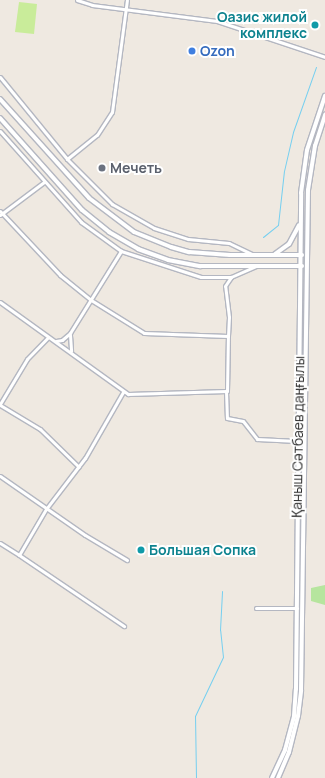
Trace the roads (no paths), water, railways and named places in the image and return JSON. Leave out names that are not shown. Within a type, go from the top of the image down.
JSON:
[{"type":"main road","name":"Қаныш Сәтбаев даңғылы","points":[[272,778],[285,750],[294,716],[297,608],[297,441],[301,266],[300,223],[304,168],[325,96]]},
{"type":"main road","points":[[0,99],[88,198],[118,223],[150,240],[171,247],[207,254],[307,255]]},
{"type":"main road","name":"Қаныш Сәтбаев даңғылы","points":[[278,778],[289,752],[298,716],[301,690],[307,255],[311,166],[325,115]]},
{"type":"main road","points":[[0,118],[82,210],[124,242],[152,255],[186,264],[218,267],[307,266]]},
{"type":"main road","points":[[273,255],[289,244],[300,223]]},
{"type":"street","points":[[77,0],[92,5],[217,21],[325,56]]},
{"type":"street","points":[[67,159],[97,135],[110,117],[127,0]]},
{"type":"street","points":[[0,77],[67,159],[112,204],[137,220],[188,239],[229,243],[254,255]]},
{"type":"street","points":[[0,131],[81,222],[121,251],[186,274],[231,277],[256,266]]},
{"type":"street","points":[[44,182],[1,213],[37,254],[91,300],[144,333],[228,336]]},
{"type":"street","points":[[56,341],[62,340],[70,333],[121,251]]},
{"type":"street","points":[[231,277],[225,286],[229,317],[226,391],[227,418],[243,420],[257,439],[297,441]]},
{"type":"street","points":[[0,302],[120,386],[123,392]]},
{"type":"street","points":[[70,333],[71,352]]},
{"type":"street","points":[[48,337],[27,359],[0,405],[40,429],[79,467]]},
{"type":"street","points":[[123,392],[226,391]]},
{"type":"street","points":[[19,555],[46,509],[79,467],[123,392]]},
{"type":"street","points":[[0,476],[46,509],[127,560]]},
{"type":"street","points":[[0,543],[124,626]]},
{"type":"street","points":[[256,608],[297,608]]},
{"type":"waterway","points":[[263,237],[278,225],[284,171],[293,132],[316,67]]},
{"type":"waterway","points":[[196,778],[195,716],[223,657],[220,630],[222,591]]},
{"type":"place","name":"Оазис жилой комплекс","points":[[315,25]]},
{"type":"place","name":"Ozon","points":[[192,51]]},
{"type":"place","name":"Мечеть","points":[[102,168]]},
{"type":"place","name":"Большая Сопка","points":[[141,550]]}]
